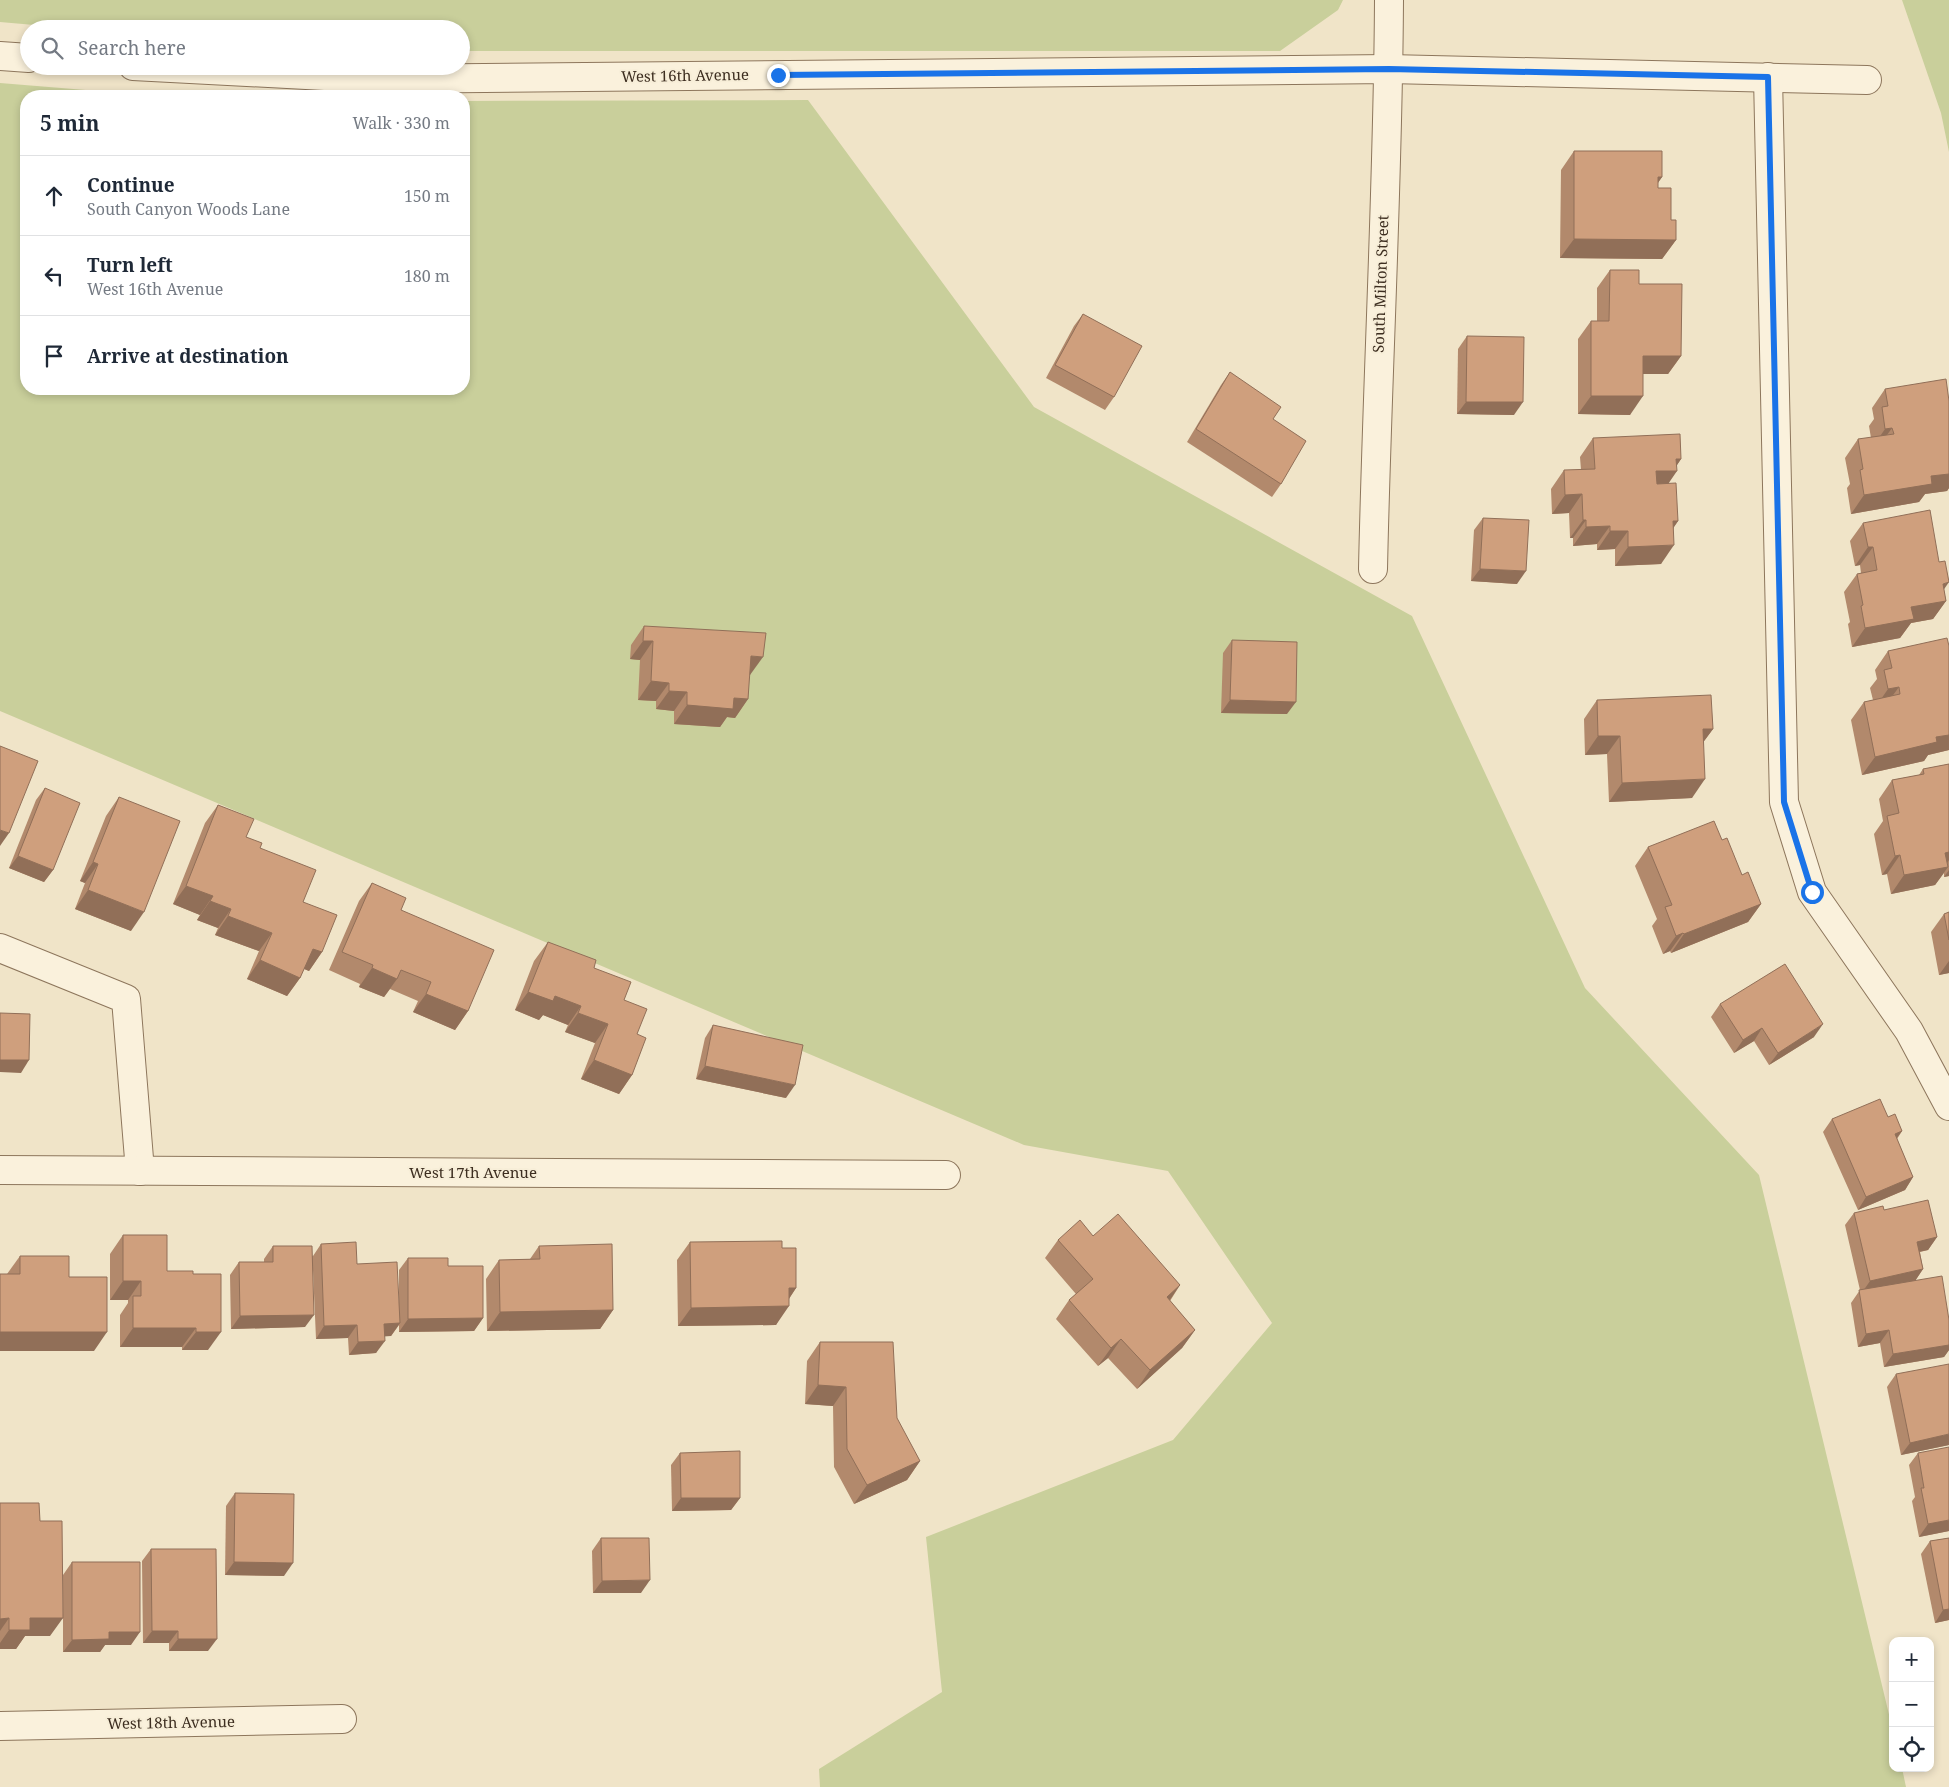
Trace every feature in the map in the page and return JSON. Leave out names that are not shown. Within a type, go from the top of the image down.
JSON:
[{"type":"street","name":"South Milton Street","points":[[1373,569],[1375,442],[1389,69],[1389,0]]},
{"type":"street","points":[[0,56],[20,57]]},
{"type":"street","name":"West 16th Avenue","points":[[305,75],[381,79],[1389,69],[1867,80]]},
{"type":"street","points":[[1768,77],[1784,802],[1812,892],[1909,1031],[1949,1106]]},
{"type":"street","points":[[0,948],[126,999],[140,1171]]},
{"type":"street","name":"West 17th Avenue","points":[[0,1170],[946,1175]]},
{"type":"street","name":"West 18th Avenue","points":[[0,1726],[342,1719]]},
{"type":"green space","points":[[0,0],[1343,0],[1338,10],[1280,51],[470,51],[470,20],[20,20],[20,24],[0,22]]},
{"type":"green space","points":[[1902,0],[1949,0],[1949,152],[1941,113]]},
{"type":"green space","points":[[0,83],[86,90],[20,90],[20,395],[470,395],[470,101],[808,100],[1034,407],[1412,616],[1585,988],[1759,1175],[1889,1714],[1889,1772],[1903,1772],[1906,1787],[820,1787],[819,1769],[942,1692],[926,1537],[1173,1440],[1272,1323],[1168,1171],[1024,1145],[0,711]]},
{"type":"building","points":[[1574,151],[1662,151],[1662,177],[1658,177],[1658,188],[1671,188],[1671,220],[1676,220],[1676,240],[1574,239]]},
{"type":"building","points":[[1610,270],[1639,270],[1639,284],[1682,284],[1681,356],[1643,356],[1643,396],[1591,396],[1591,321],[1609,321]]},
{"type":"building","points":[[1083,314],[1142,346],[1114,397],[1055,365]]},
{"type":"building","points":[[1467,336],[1524,337],[1523,402],[1466,402]]},
{"type":"building","points":[[1230,372],[1281,407],[1273,419],[1306,441],[1281,484],[1196,429]]},
{"type":"building","points":[[1946,379],[1949,401],[1949,474],[1931,476],[1932,484],[1864,495],[1860,470],[1863,469],[1858,439],[1894,434],[1892,428],[1885,429],[1882,407],[1888,406],[1885,389]]},
{"type":"building","points":[[1680,434],[1681,459],[1676,459],[1677,471],[1656,471],[1657,484],[1676,483],[1678,521],[1673,521],[1674,545],[1628,547],[1628,531],[1610,531],[1610,526],[1586,527],[1586,520],[1583,520],[1582,494],[1565,495],[1564,470],[1595,469],[1593,438]]},
{"type":"building","points":[[1930,510],[1939,562],[1945,561],[1949,582],[1943,584],[1946,601],[1911,607],[1914,619],[1865,628],[1857,574],[1877,570],[1873,547],[1868,547],[1863,523]]},
{"type":"building","points":[[1483,518],[1529,520],[1526,571],[1480,569]]},
{"type":"building","points":[[644,626],[766,633],[763,657],[751,656],[748,699],[734,698],[733,709],[687,705],[687,692],[669,691],[669,683],[651,681],[653,641],[643,641]]},
{"type":"building","points":[[1947,638],[1949,646],[1949,735],[1936,737],[1937,742],[1875,757],[1864,702],[1900,694],[1899,687],[1888,689],[1884,670],[1892,668],[1888,651]]},
{"type":"building","points":[[1232,640],[1297,642],[1296,702],[1230,700]]},
{"type":"building","points":[[1711,695],[1713,729],[1703,729],[1705,779],[1622,783],[1620,736],[1598,736],[1597,700]]},
{"type":"building","points":[[0,746],[38,761],[9,833],[0,830]]},
{"type":"building","points":[[1949,764],[1949,852],[1945,853],[1948,867],[1904,875],[1900,855],[1895,856],[1887,816],[1899,813],[1892,780],[1924,774],[1923,769]]},
{"type":"building","points":[[45,788],[80,803],[53,870],[18,856]]},
{"type":"building","points":[[119,797],[180,821],[144,912],[88,890],[98,864],[93,862]]},
{"type":"building","points":[[218,805],[254,819],[246,837],[262,843],[260,848],[316,870],[303,902],[337,915],[322,952],[313,949],[300,978],[260,960],[272,933],[228,916],[231,909],[210,901],[213,896],[186,886]]},
{"type":"building","points":[[1714,821],[1722,840],[1727,838],[1742,875],[1748,872],[1761,904],[1676,936],[1665,907],[1672,905],[1648,847]]},
{"type":"building","points":[[372,883],[406,898],[401,910],[494,950],[468,1011],[426,994],[431,982],[401,970],[397,979],[372,968],[373,965],[342,952]]},
{"type":"building","points":[[1949,912],[1949,940],[1944,914]]},
{"type":"building","points":[[548,942],[596,960],[594,968],[631,982],[624,1000],[647,1009],[637,1034],[646,1038],[632,1075],[594,1060],[608,1024],[578,1013],[581,1006],[555,996],[553,1001],[528,992]]},
{"type":"building","points":[[1785,964],[1823,1024],[1778,1053],[1762,1028],[1743,1040],[1720,1004]]},
{"type":"building","points":[[0,1013],[30,1014],[29,1060],[0,1060]]},
{"type":"building","points":[[713,1025],[803,1045],[795,1085],[705,1066]]},
{"type":"building","points":[[1880,1099],[1888,1117],[1895,1114],[1902,1131],[1895,1134],[1913,1177],[1866,1197],[1832,1119]]},
{"type":"building","points":[[1928,1200],[1937,1237],[1917,1242],[1923,1269],[1870,1281],[1854,1213],[1883,1206],[1884,1210]]},
{"type":"building","points":[[1118,1214],[1180,1285],[1167,1297],[1195,1330],[1150,1370],[1121,1339],[1111,1348],[1069,1300],[1093,1279],[1058,1240],[1080,1220],[1093,1236]]},
{"type":"building","points":[[123,1235],[167,1235],[167,1271],[193,1271],[193,1274],[221,1274],[221,1332],[196,1332],[196,1328],[133,1328],[133,1296],[141,1296],[141,1281],[123,1281]]},
{"type":"building","points":[[782,1241],[782,1248],[796,1248],[796,1288],[789,1288],[789,1306],[691,1308],[690,1242]]},
{"type":"building","points":[[356,1242],[357,1264],[397,1262],[400,1323],[384,1324],[385,1341],[358,1342],[357,1325],[324,1326],[321,1244]]},
{"type":"building","points":[[612,1244],[613,1310],[500,1312],[499,1260],[540,1259],[539,1246]]},
{"type":"building","points":[[273,1246],[312,1246],[314,1315],[240,1316],[239,1262],[273,1262]]},
{"type":"building","points":[[20,1256],[69,1256],[69,1277],[107,1277],[107,1332],[0,1332],[0,1274],[20,1274]]},
{"type":"building","points":[[408,1258],[448,1258],[448,1266],[483,1266],[483,1318],[408,1319]]},
{"type":"building","points":[[1942,1276],[1949,1320],[1949,1345],[1893,1354],[1889,1330],[1866,1334],[1859,1290]]},
{"type":"building","points":[[820,1342],[893,1342],[897,1418],[920,1461],[867,1485],[847,1449],[846,1387],[818,1385]]},
{"type":"building","points":[[1949,1364],[1949,1434],[1910,1443],[1896,1374]]},
{"type":"building","points":[[1949,1447],[1949,1520],[1928,1524],[1921,1488],[1924,1488],[1918,1453]]},
{"type":"building","points":[[740,1451],[740,1498],[681,1498],[680,1453]]},
{"type":"building","points":[[235,1493],[294,1494],[293,1563],[234,1562]]},
{"type":"building","points":[[0,1503],[39,1503],[40,1521],[62,1521],[63,1618],[30,1618],[30,1630],[9,1630],[9,1618],[0,1619]]},
{"type":"building","points":[[601,1538],[649,1538],[650,1580],[602,1581]]},
{"type":"building","points":[[1949,1538],[1949,1609],[1943,1610],[1930,1541]]},
{"type":"building","points":[[151,1549],[216,1549],[217,1639],[178,1639],[178,1631],[152,1631]]},
{"type":"building","points":[[72,1562],[140,1562],[140,1632],[109,1632],[109,1639],[72,1640]]},
{"type":"route","points":[[778,75],[1389,69],[1768,77],[1784,802],[1812,892]]}]
